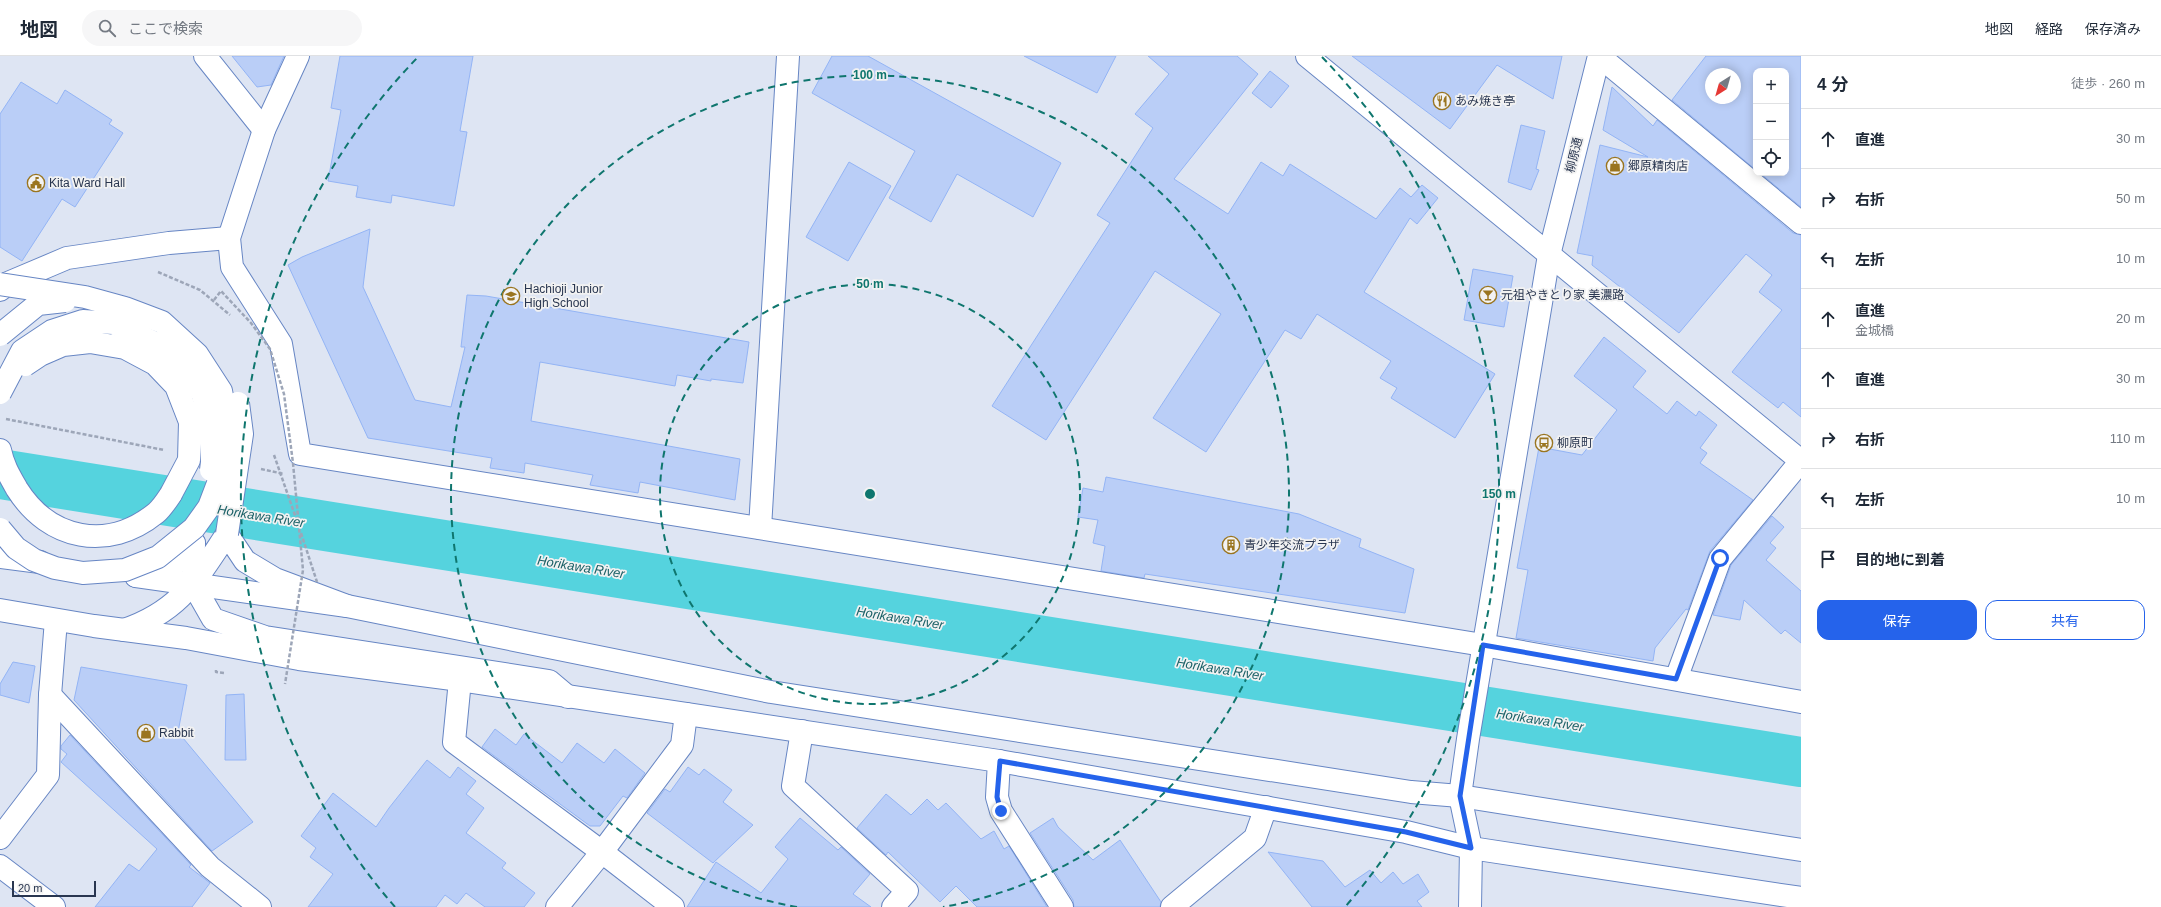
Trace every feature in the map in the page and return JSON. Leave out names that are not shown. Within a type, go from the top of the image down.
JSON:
[{"type":"main road","points":[[204,56],[264,130]]},
{"type":"main road","points":[[298,56],[264,130],[229,238],[232,267],[281,344],[300,454],[1483,645],[1801,702]]},
{"type":"main road","points":[[760,528],[788,56]]},
{"type":"main road","points":[[1307,56],[1801,461],[1720,558],[1676,679]]},
{"type":"main road","points":[[1599,56],[1801,223]]},
{"type":"main road","name":"柳原通","points":[[1470,907],[1471,848],[1460,796],[1468,739],[1549,255],[1599,56]]},
{"type":"main road","points":[[0,290],[8,284],[67,258],[169,243],[229,238]]},
{"type":"main road","points":[[0,284],[85,297],[125,308],[162,322],[197,354],[221,391],[227,421],[225,465],[209,507],[194,528],[158,557],[125,570],[83,573],[56,568],[34,560],[16,548],[0,529]]},
{"type":"main road","points":[[0,335],[38,304],[112,297],[170,312],[214,354],[235,390],[242,434],[227,534],[193,584],[173,605],[142,624],[124,630]]},
{"type":"main road","points":[[0,393],[22,351],[52,331],[76,323],[113,323],[158,345],[186,368],[203,395],[210,425],[212,462],[194,543],[193,584],[213,619],[265,637],[549,681],[568,697]]},
{"type":"main road","points":[[0,387],[14,372],[40,355],[63,345],[90,342],[125,348],[155,364],[176,386],[190,422],[189,460],[172,494],[158,512],[140,524],[119,534],[94,537],[73,533],[53,525],[36,514],[23,498],[3,467],[0,450]]},
{"type":"main road","points":[[227,534],[245,561],[275,579],[347,606]]},
{"type":"main road","points":[[136,576],[172,567],[194,543]]},
{"type":"main road","points":[[0,557],[347,606],[771,692],[1411,792],[1460,796],[1801,850]]},
{"type":"main road","points":[[0,610],[56,620],[186,638],[299,659],[460,680],[1000,761],[1406,832],[1471,848],[1801,898]]},
{"type":"main road","points":[[0,838],[48,775],[50,695],[56,620]]},
{"type":"main road","points":[[460,680],[454,742],[602,852],[673,907]]},
{"type":"main road","points":[[50,695],[210,867],[260,907]]},
{"type":"main road","points":[[557,907],[602,852],[682,745],[686,714]]},
{"type":"main road","points":[[802,731],[793,786],[907,891],[893,907]]},
{"type":"main road","points":[[1000,761],[997,797],[1001,811],[1062,907]]},
{"type":"main road","points":[[1172,907],[1255,838],[1266,808]]},
{"type":"main road","points":[[0,866],[54,907]]},
{"type":"path","points":[[158,272],[200,290],[214,300],[221,291],[251,323],[270,349],[284,394],[293,463],[303,570],[285,684]]},
{"type":"path","points":[[0,418],[170,451]]},
{"type":"path","points":[[274,455],[317,582]]},
{"type":"path","points":[[255,468],[286,474]]},
{"type":"building","points":[[232,56],[284,56],[271,85],[257,87]]},
{"type":"building","points":[[340,56],[473,56],[460,131],[467,132],[454,206],[392,195],[391,203],[356,197],[358,186],[328,181],[341,110],[331,108]]},
{"type":"building","points":[[832,56],[868,56],[1061,163],[1033,217],[957,174],[931,222],[889,198],[915,151],[812,93]]},
{"type":"building","points":[[1024,56],[1116,56],[1097,93]]},
{"type":"building","points":[[1148,56],[1237,56],[1258,74],[1174,179],[1228,214],[1261,162],[1283,176],[1290,164],[1376,219],[1400,188],[1411,197],[1422,185],[1438,198],[1417,224],[1410,218],[1364,292],[1495,374],[1455,438],[1391,398],[1397,388],[1380,378],[1391,361],[1317,314],[1301,339],[1285,330],[1206,452],[1153,418],[1221,314],[1155,271],[1046,440],[992,406],[1110,223],[1097,215],[1153,128],[1135,114],[1169,74]]},
{"type":"building","name":"あみ焼き亭","points":[[1352,56],[1562,56],[1553,99],[1497,65],[1450,129]]},
{"type":"building","points":[[1706,56],[1801,56],[1801,207],[1764,176],[1789,176],[1789,68],[1753,68],[1753,168],[1672,100]]},
{"type":"building","points":[[1270,71],[1289,86],[1271,108],[1252,93]]},
{"type":"building","name":"Kita Ward Hall","points":[[21,82],[57,104],[65,90],[112,120],[109,124],[123,133],[75,207],[62,199],[22,261],[0,247],[0,114]]},
{"type":"building","points":[[1612,87],[1653,126],[1657,120],[1793,233],[1801,235],[1801,417],[1783,402],[1778,408],[1732,372],[1782,310],[1759,292],[1772,275],[1746,254],[1679,333],[1592,265],[1593,256],[1577,253],[1600,145],[1648,157],[1603,130]]},
{"type":"building","points":[[1521,125],[1545,131],[1536,169],[1539,170],[1531,190],[1508,182]]},
{"type":"building","points":[[849,162],[891,186],[848,261],[806,237]]},
{"type":"building","points":[[370,229],[363,287],[415,400],[451,407],[465,347],[461,347],[467,295],[486,296],[749,342],[743,383],[711,379],[711,381],[677,375],[675,386],[540,362],[531,421],[740,459],[735,500],[640,482],[638,493],[590,485],[593,475],[525,463],[524,473],[490,468],[492,458],[368,438],[288,265],[302,257]]},
{"type":"building","points":[[1473,269],[1513,276],[1504,327],[1464,320]]},
{"type":"building","points":[[1604,337],[1646,371],[1633,387],[1667,414],[1677,401],[1696,416],[1699,411],[1717,425],[1700,448],[1707,453],[1700,463],[1753,500],[1710,551],[1688,610],[1686,609],[1655,648],[1653,661],[1516,638],[1528,570],[1517,568],[1539,447],[1582,455],[1617,410],[1574,376]]},
{"type":"building","name":"青少年交流プラザ","points":[[1106,477],[1299,514],[1361,539],[1359,547],[1414,569],[1405,613],[1145,574],[1144,578],[1101,571],[1105,546],[1093,543],[1098,520],[1078,517],[1083,488],[1103,492]]},
{"type":"building","points":[[1772,516],[1784,527],[1770,543],[1776,548],[1766,560],[1801,591],[1801,643],[1785,630],[1781,634],[1744,600],[1740,620],[1713,615],[1731,565]]},
{"type":"building","points":[[13,662],[35,666],[29,703],[0,695],[0,684]]},
{"type":"building","points":[[81,667],[187,685],[178,732],[253,822],[212,851],[74,700]]},
{"type":"building","points":[[244,694],[246,760],[225,760],[226,695]]},
{"type":"building","points":[[495,729],[516,745],[524,734],[562,763],[577,743],[604,763],[615,749],[645,773],[627,798],[623,796],[600,826],[590,826],[482,747]]},
{"type":"building","points":[[70,735],[191,865],[189,867],[210,883],[192,907],[95,907],[129,864],[139,871],[157,849],[61,762],[67,754],[61,749],[61,746]]},
{"type":"building","points":[[427,760],[450,778],[458,767],[476,781],[466,794],[484,808],[466,833],[506,863],[502,868],[535,893],[524,907],[485,907],[466,893],[457,904],[445,895],[436,907],[308,907],[333,874],[310,857],[316,848],[301,836],[333,793],[376,827]]},
{"type":"building","points":[[688,767],[699,775],[704,769],[732,790],[723,802],[753,825],[713,863],[647,813],[665,789],[670,792]]},
{"type":"building","points":[[886,794],[911,815],[927,799],[938,810],[946,803],[981,839],[994,831],[1004,849],[1009,846],[1047,907],[977,907],[956,886],[940,902],[888,852],[886,855],[857,828]]},
{"type":"building","points":[[800,818],[838,850],[841,847],[870,874],[853,894],[871,907],[687,907],[716,862],[761,893],[788,859],[775,847]]},
{"type":"building","points":[[1053,818],[1058,827],[1093,860],[1120,840],[1161,902],[1160,907],[1074,907],[1073,900],[1030,833]]},
{"type":"building","points":[[1268,852],[1323,861],[1345,887],[1370,870],[1381,883],[1393,872],[1403,884],[1418,874],[1429,892],[1417,901],[1422,907],[1312,907]]},
{"type":"waterway","name":"Horikawa River","points":[[0,474],[1801,762]]},
{"type":"place","name":"あみ焼き亭","points":[[1442,101]]},
{"type":"place","name":"郷原精肉店","points":[[1615,166]]},
{"type":"place","name":"Kita Ward Hall","points":[[36,183]]},
{"type":"place","name":"元祖やきとり家 美濃路","points":[[1488,295]]},
{"type":"place","name":"Hachioji Junior High School","points":[[511,296]]},
{"type":"place","name":"柳原町","points":[[1544,443]]},
{"type":"place","name":"青少年交流プラザ","points":[[1231,545]]},
{"type":"place","name":"Rabbit","points":[[146,733]]},
{"type":"route","points":[[1001,811],[997,797],[1000,761],[1406,832],[1471,848],[1460,796],[1483,645],[1676,679],[1720,558]]}]
